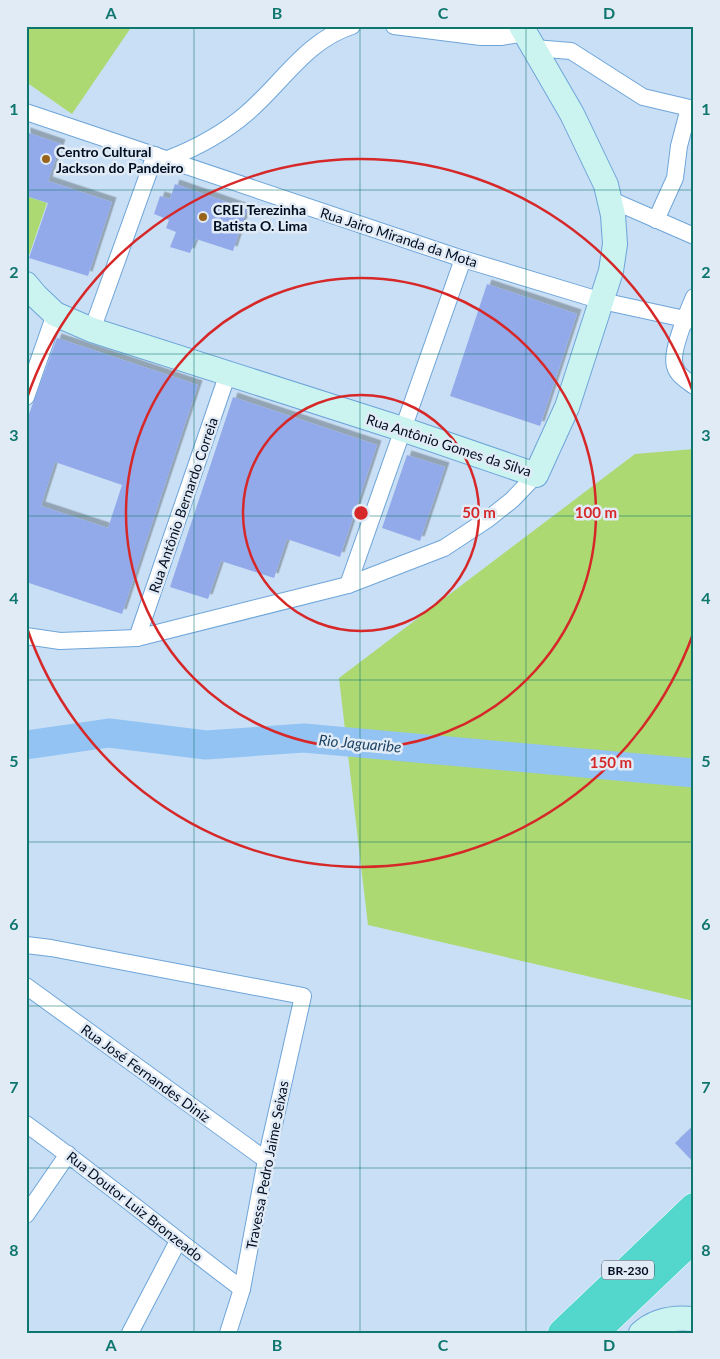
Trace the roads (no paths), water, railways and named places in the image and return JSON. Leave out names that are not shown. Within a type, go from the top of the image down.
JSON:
[{"type":"highway","name":"BR-230","points":[[562,1333],[694,1207]]},
{"type":"highway","name":"BR-230","points":[[594,1333],[694,1238]]},
{"type":"street","points":[[92,330],[161,157],[203,143],[247,114],[323,39],[337,31],[352,26]]},
{"type":"street","points":[[394,26],[481,37],[527,36],[571,51],[643,97],[692,108],[679,146],[675,178],[656,220]]},
{"type":"street","name":"Rua Antônio Gomes da Silva","points":[[26,284],[55,314],[92,330],[402,429],[536,475],[567,406],[611,271],[615,244],[613,215],[606,185],[572,114],[527,36]]},
{"type":"street","name":"Rua Jairo Miranda da Mota","points":[[26,112],[463,259],[602,300],[689,319]]},
{"type":"street","points":[[609,199],[694,236]]},
{"type":"street","points":[[348,585],[463,259]]},
{"type":"street","points":[[694,297],[689,319],[674,356],[675,367],[681,376],[694,386]]},
{"type":"street","points":[[26,397],[55,314]]},
{"type":"street","name":"Rua Antônio Bernardo Correia","points":[[137,638],[228,373]]},
{"type":"street","points":[[26,636],[60,641],[137,638],[348,585],[444,548],[488,519],[512,500],[536,475]]},
{"type":"street","name":"Travessa Pedro Jaime Seixas","points":[[26,945],[52,948],[302,996],[266,1160],[242,1289],[228,1333]]},
{"type":"street","name":"Rua José Fernandes Diniz","points":[[26,986],[266,1160]]},
{"type":"street","name":"Rua Doutor Luiz Bronzeado","points":[[26,1124],[68,1154],[242,1289]]},
{"type":"street","points":[[26,1214],[68,1154]]},
{"type":"street","points":[[130,1333],[178,1241]]},
{"type":"street","points":[[640,1333],[661,1321],[675,1318],[694,1319]]},
{"type":"waterway","name":"Rio Jaguaribe","points":[[26,745],[109,733],[206,745],[304,738],[694,773]]},
{"type":"place","name":"Centro Cultural Jackson do Pandeiro","points":[[46,159]]},
{"type":"place","name":"CREI Terezinha Batista O. Lima","points":[[203,217]]}]
